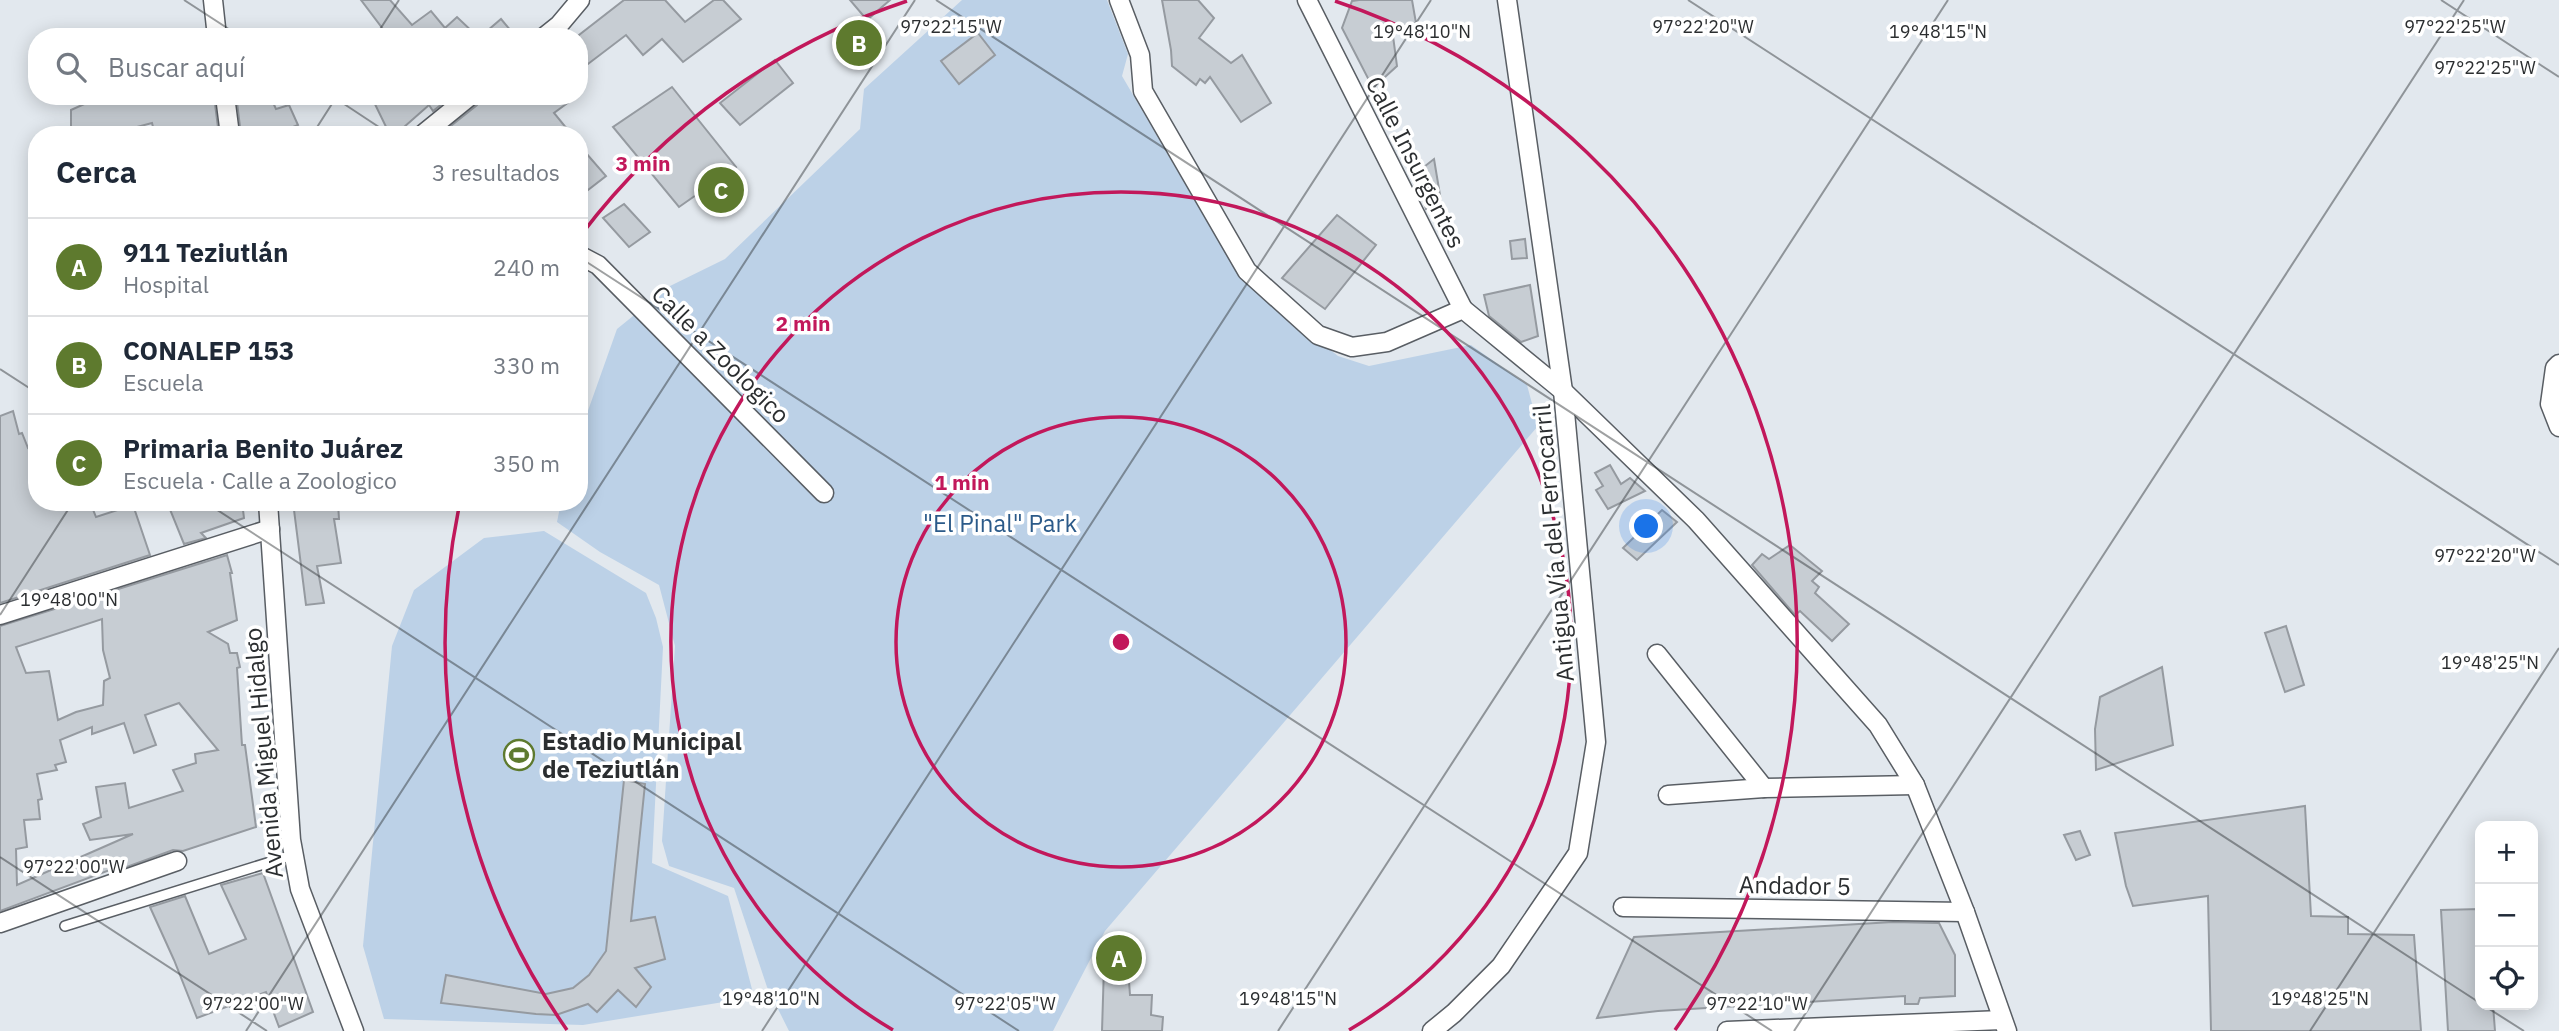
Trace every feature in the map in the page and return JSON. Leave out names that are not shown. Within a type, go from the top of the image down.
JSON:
[{"type":"street","points":[[213,0],[216,28]]},
{"type":"street","points":[[555,28],[580,0]]},
{"type":"street","points":[[1119,0],[1140,55],[1143,91],[1247,271],[1318,335],[1352,347],[1387,342],[1463,309],[1563,391],[1705,531],[1878,725],[1916,785],[2005,1025],[1727,1031]]},
{"type":"street","name":"Calle Insurgentes","points":[[1307,0],[1463,309]]},
{"type":"street","name":"Antigua Vía del Ferrocarril","points":[[1432,1031],[1501,966],[1578,853],[1596,742],[1563,391],[1507,0]]},
{"type":"street","points":[[226,105],[229,126]]},
{"type":"street","points":[[433,126],[459,105]]},
{"type":"street","name":"Calle a Zoologico","points":[[588,260],[598,265],[824,493]]},
{"type":"street","points":[[2559,364],[2555,368],[2550,404],[2559,427]]},
{"type":"street","name":"Avenida Miguel Hidalgo","points":[[269,511],[293,855],[300,890],[354,1031]]},
{"type":"street","points":[[0,615],[270,530]]},
{"type":"street","points":[[1657,654],[1765,788]]},
{"type":"street","points":[[1668,795],[1765,788],[1916,785]]},
{"type":"street","points":[[0,923],[177,861]]},
{"type":"street","name":"Andador 5","points":[[1623,907],[1965,912]]},
{"type":"lane","points":[[65,926],[293,855]]},
{"type":"green space","name":"\"El Pinal\" Park","points":[[962,0],[1107,0],[1128,54],[1122,76],[1222,247],[1261,295],[1338,356],[1369,366],[1471,345],[1527,385],[1538,426],[1105,931],[1053,1031],[789,1031],[767,987],[734,888],[669,866],[662,841],[675,646],[659,585],[600,552],[557,522],[559,511],[588,511],[588,411],[617,329],[670,286],[725,259],[860,129],[864,89]]},
{"type":"green space","name":"Estadio Municipal de Teziutlán","points":[[544,531],[646,593],[663,647],[652,863],[728,896],[754,997],[583,1025],[384,1019],[363,946],[392,646],[414,590],[484,538]]},
{"type":"building","points":[[361,0],[390,0],[412,25],[431,11],[445,28],[382,28]]},
{"type":"building","points":[[624,0],[665,0],[685,22],[714,0],[723,0],[741,19],[683,62],[662,39],[643,55],[626,35],[588,64],[588,28]]},
{"type":"building","points":[[850,0],[890,0],[867,20]]},
{"type":"building","points":[[1162,0],[1198,0],[1214,18],[1199,38],[1231,63],[1242,55],[1271,103],[1241,122],[1210,77],[1205,83],[1200,79],[1196,85],[1172,66]]},
{"type":"building","points":[[1412,0],[1416,23],[1402,26],[1393,36],[1397,66],[1373,88],[1342,28],[1352,1]]},
{"type":"building","points":[[457,17],[469,28],[445,28]]},
{"type":"building","points":[[501,19],[508,28],[490,28]]},
{"type":"building","points":[[978,33],[995,55],[959,84],[941,61]]},
{"type":"building","points":[[775,60],[793,83],[740,125],[720,103]]},
{"type":"building","points":[[672,87],[736,167],[679,207],[613,127]]},
{"type":"building","points":[[82,105],[215,105],[218,126],[153,126],[152,123],[141,126],[71,126],[71,110]]},
{"type":"building","points":[[237,105],[274,105],[276,109],[289,105],[298,125],[296,126],[240,126]]},
{"type":"building","points":[[375,105],[429,105],[405,126],[386,126]]},
{"type":"building","points":[[429,105],[441,105],[433,111]]},
{"type":"building","points":[[477,105],[565,105],[554,113],[565,126],[451,126]]},
{"type":"building","points":[[588,155],[606,176],[588,190]]},
{"type":"building","points":[[1434,159],[1441,201],[1426,209],[1415,174]]},
{"type":"building","points":[[624,204],[650,232],[629,247],[603,218]]},
{"type":"building","points":[[1337,215],[1376,245],[1325,309],[1282,278]]},
{"type":"building","points":[[1525,239],[1527,258],[1512,259],[1510,241]]},
{"type":"building","points":[[1530,285],[1538,336],[1521,342],[1489,316],[1484,295]]},
{"type":"building","points":[[13,411],[19,434],[22,433],[28,448],[28,511],[94,511],[96,517],[114,511],[135,511],[150,555],[0,603],[0,416]]},
{"type":"building","points":[[1610,465],[1621,484],[1630,478],[1645,491],[1608,509],[1596,490],[1603,486],[1595,473]]},
{"type":"building","points":[[1662,510],[1677,522],[1637,560],[1623,548]]},
{"type":"building","points":[[171,511],[243,511],[244,518],[201,533],[206,538],[184,544]]},
{"type":"building","points":[[294,511],[338,511],[339,519],[334,519],[341,563],[317,566],[324,603],[306,605]]},
{"type":"building","points":[[1790,545],[1822,571],[1812,581],[1819,587],[1815,593],[1849,624],[1832,641],[1800,611],[1795,615],[1752,565],[1762,554],[1769,559]]},
{"type":"building","points":[[227,555],[232,573],[237,620],[208,632],[228,644],[230,653],[237,653],[240,667],[237,668],[242,745],[245,745],[256,827],[183,851],[173,850],[124,868],[123,865],[0,911],[0,626]],"holes":[[[102,619],[103,650],[110,678],[104,681],[103,705],[58,720],[49,671],[26,673],[16,647]],[[179,703],[218,750],[195,754],[196,763],[173,770],[183,791],[129,808],[125,783],[96,787],[101,817],[83,824],[90,840],[133,834],[17,885],[16,849],[27,847],[24,820],[40,819],[38,800],[42,799],[37,774],[57,770],[55,765],[66,762],[60,740],[92,727],[92,734],[124,723],[134,753],[156,745],[145,715]]]},
{"type":"building","points":[[2286,626],[2304,685],[2285,692],[2265,633]]},
{"type":"building","points":[[2162,667],[2173,745],[2096,770],[2095,729],[2100,697]]},
{"type":"building","points":[[624,780],[645,784],[631,921],[655,917],[665,959],[635,968],[651,987],[636,1007],[618,990],[597,1012],[588,1004],[556,1015],[441,1003],[446,975],[546,994],[573,988],[589,975],[606,951]]},
{"type":"building","points":[[2305,806],[2311,916],[2348,917],[2348,934],[2414,935],[2421,1031],[2211,1031],[2208,896],[2133,906],[2115,833]]},
{"type":"building","points":[[2080,831],[2090,855],[2076,860],[2064,835]]},
{"type":"building","points":[[263,873],[313,1012],[279,1027],[266,992],[197,1018],[150,907],[185,896],[209,954],[246,939],[221,885]]},
{"type":"building","points":[[2475,909],[2475,1010],[2493,1010],[2495,1031],[2448,1031],[2441,910]]},
{"type":"building","points":[[1893,922],[1939,923],[1955,955],[1955,996],[1920,998],[1918,1004],[1905,1004],[1905,996],[1658,1011],[1597,1018],[1634,937]]},
{"type":"building","points":[[1104,966],[1128,968],[1130,995],[1152,995],[1151,1015],[1163,1017],[1162,1031],[1102,1031]]},
{"type":"place","name":"CONALEP 153","points":[[859,43]]},
{"type":"place","name":"Primaria Benito Juárez","points":[[721,190]]},
{"type":"place","name":"Estadio Municipal de Teziutlán","points":[[519,755]]},
{"type":"place","name":"911 Teziutlán","points":[[1119,958]]}]
